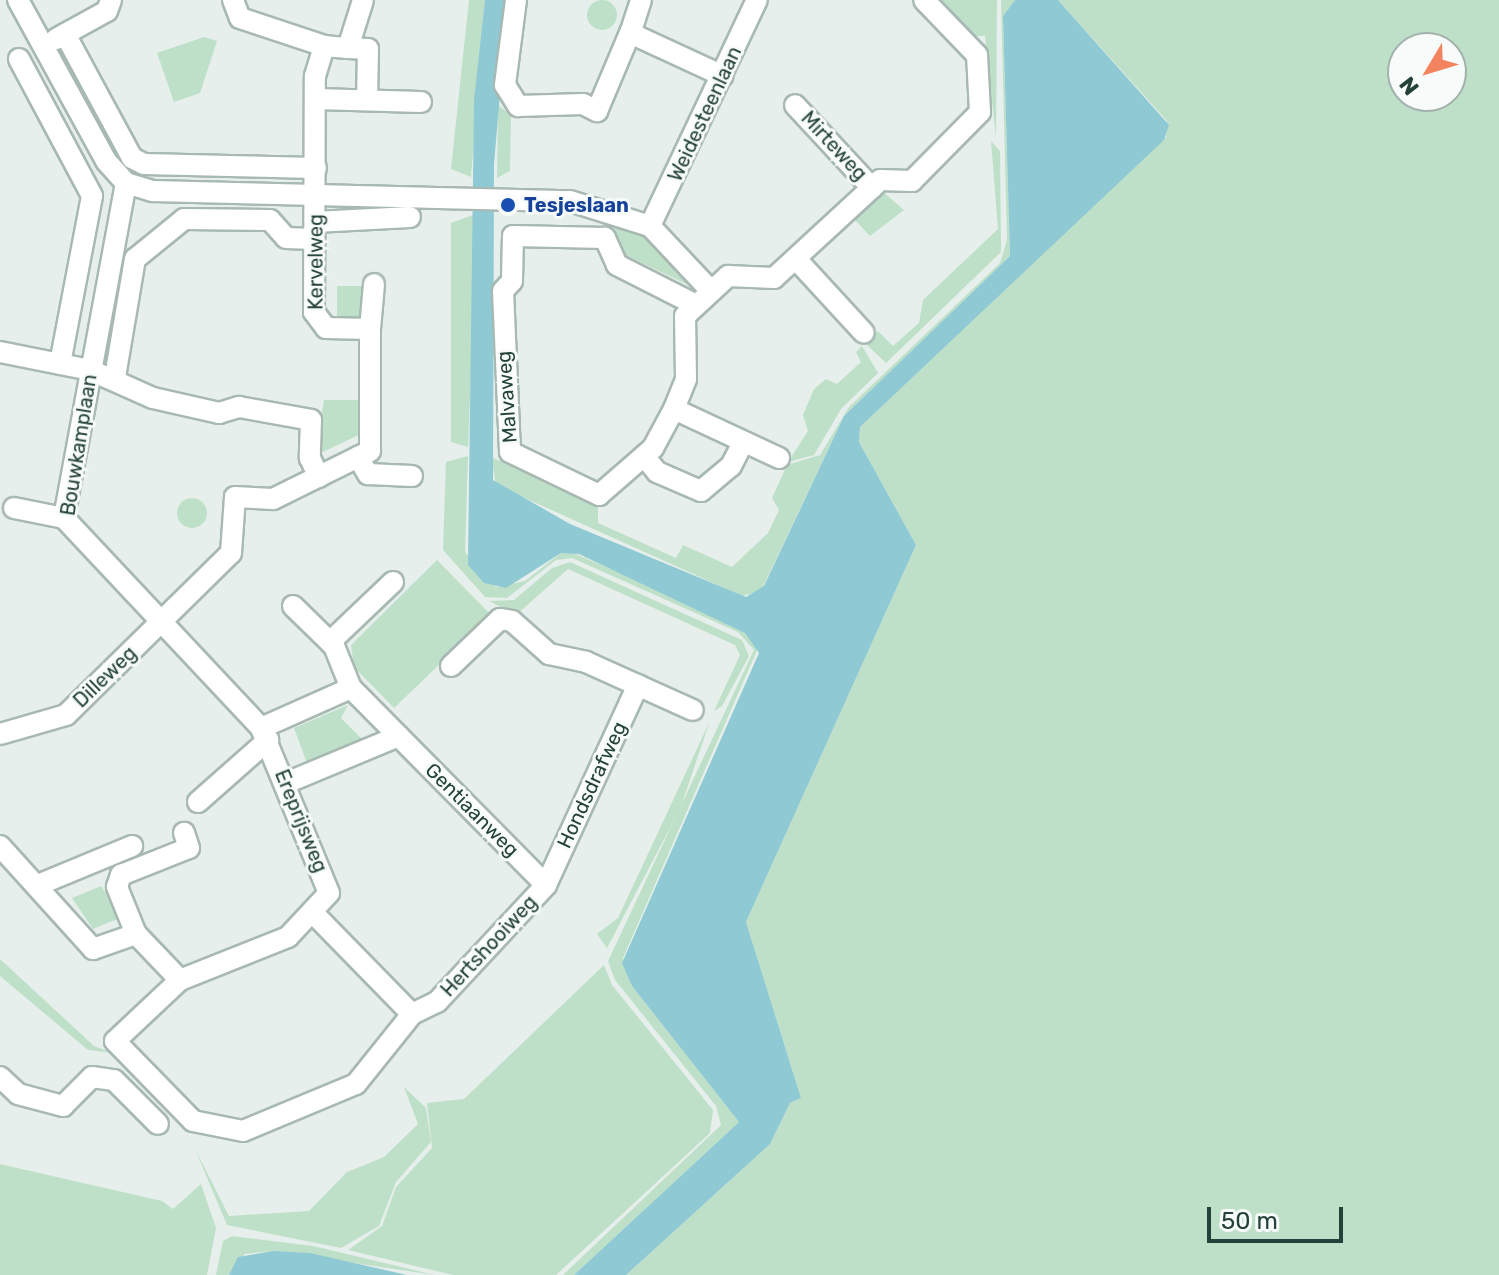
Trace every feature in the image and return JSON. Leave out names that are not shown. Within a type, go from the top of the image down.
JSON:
[{"type":"street","points":[[18,0],[106,161],[126,183],[153,191],[471,195],[570,201],[650,226],[703,298]]},
{"type":"street","points":[[0,69],[107,11],[111,0]]},
{"type":"street","points":[[233,0],[240,18],[324,46],[368,49],[367,99]]},
{"type":"street","points":[[348,48],[363,0]]},
{"type":"street","points":[[516,0],[505,85],[518,106],[583,104],[597,111],[641,0]]},
{"type":"street","name":"Weidesteenlaan","points":[[650,226],[757,0]]},
{"type":"street","name":"Mirteweg","points":[[703,298],[728,276],[774,278],[880,180],[912,181],[980,112],[977,55],[924,0]]},
{"type":"street","points":[[630,33],[723,76]]},
{"type":"street","points":[[65,34],[132,158],[144,164],[316,168]]},
{"type":"street","name":"Kervelweg","points":[[324,46],[316,99],[315,320],[326,328],[370,329]]},
{"type":"street","name":"Bouwkamplaan","points":[[19,59],[89,185],[60,364]]},
{"type":"street","points":[[316,99],[421,102]]},
{"type":"street","name":"Mirteweg","points":[[795,105],[872,188]]},
{"type":"street","name":"Bouwkamplaan","points":[[126,183],[64,518],[265,734]]},
{"type":"street","points":[[315,230],[410,217]]},
{"type":"street","name":"Bouwkamplaan","points":[[115,377],[135,259],[184,219],[270,220],[286,238],[315,230]]},
{"type":"street","name":"Malvaweg","points":[[513,236],[605,238],[617,265],[703,298],[685,316],[686,379],[674,409],[644,456],[599,495],[510,452],[503,291],[512,281],[513,236]]},
{"type":"street","points":[[796,259],[864,333]]},
{"type":"street","points":[[374,284],[364,454],[368,474],[412,476]]},
{"type":"street","points":[[0,352],[90,370],[115,377],[153,398],[219,413],[239,407],[311,420],[310,458],[319,477],[364,454]]},
{"type":"street","points":[[674,409],[779,458]]},
{"type":"street","points":[[644,456],[657,472],[701,491],[731,466],[743,442]]},
{"type":"street","name":"Dilleweg","points":[[0,734],[66,715],[231,553],[235,497],[273,499],[319,477]]},
{"type":"street","points":[[14,508],[64,518]]},
{"type":"street","points":[[330,642],[393,582]]},
{"type":"street","name":"Gentiaanweg","points":[[293,606],[330,642],[351,688],[546,885]]},
{"type":"street","points":[[451,666],[500,619],[549,654],[638,685],[693,710]]},
{"type":"street","name":"Hondsdrafweg","points":[[546,885],[638,685]]},
{"type":"street","points":[[198,802],[265,734],[351,688]]},
{"type":"street","name":"Ereprijsweg","points":[[265,734],[329,893],[313,913]]},
{"type":"street","points":[[286,783],[399,736]]},
{"type":"street","points":[[184,833],[189,848],[121,875],[117,887],[136,934],[180,980],[288,937],[313,913],[412,1014]]},
{"type":"street","points":[[0,846],[93,949],[136,934]]},
{"type":"street","points":[[38,885],[132,846]]},
{"type":"street","name":"Hertshooiweg","points":[[180,980],[115,1041],[193,1121],[243,1131],[356,1084],[412,1014],[437,1002],[546,885]]},
{"type":"street","points":[[0,1077],[18,1094],[63,1106],[92,1077],[114,1080],[158,1124]]},
{"type":"green space","points":[[469,0],[485,0],[471,177],[451,169]]},
{"type":"green space","points":[[602,0],[608,1],[616,9],[616,21],[608,29],[602,30],[596,29],[588,21],[587,15],[588,9],[596,1]]},
{"type":"green space","points":[[939,0],[997,0],[996,138],[985,36],[973,36]]},
{"type":"green space","points":[[1001,0],[1015,0],[1003,16],[1010,256],[844,416],[761,591],[742,596],[496,485],[491,457],[598,506],[598,523],[676,558],[683,545],[732,567],[768,533],[779,510],[772,498],[787,465],[820,455],[849,407],[1000,263],[1007,240]]},
{"type":"green space","points":[[1058,0],[1499,0],[1499,1275],[626,1275],[770,1144],[790,1103],[801,1098],[746,922],[916,545],[859,442],[860,427],[1166,137],[1167,121]]},
{"type":"green space","points":[[204,37],[217,41],[200,93],[174,102],[157,53]]},
{"type":"green space","points":[[498,105],[511,115],[510,171],[497,178]]},
{"type":"green space","points":[[991,141],[1000,151],[1001,252],[886,363],[865,343],[878,331],[893,346],[919,323],[923,300],[998,229]]},
{"type":"green space","points":[[882,191],[904,210],[870,236],[853,218]]},
{"type":"green space","points":[[473,215],[468,447],[451,442],[451,223]]},
{"type":"green space","points":[[614,223],[648,238],[699,290],[619,252]]},
{"type":"green space","points":[[337,286],[368,286],[368,319],[337,319]]},
{"type":"green space","points":[[862,346],[878,373],[841,409],[814,455],[788,462],[808,431],[803,415],[814,389],[826,379],[837,384],[861,362],[856,352]]},
{"type":"green space","points":[[324,400],[361,400],[363,433],[314,456]]},
{"type":"green space","points":[[468,456],[465,552],[496,587],[525,581],[561,553],[571,552],[687,602],[745,633],[758,648],[623,958],[632,986],[739,1122],[574,1275],[563,1275],[721,1125],[716,1106],[615,980],[608,961],[754,650],[738,632],[572,558],[556,560],[507,598],[485,597],[443,550],[446,462]]},
{"type":"green space","points":[[192,498],[203,502],[207,513],[203,524],[192,528],[181,524],[177,513],[181,502]]},
{"type":"green space","points":[[437,560],[491,615],[394,708],[354,667],[351,645]]},
{"type":"green space","points":[[570,562],[742,640],[749,656],[722,706],[714,711],[740,655],[735,645],[568,569],[516,615],[489,601],[514,600],[552,568]]},
{"type":"green space","points":[[348,705],[341,718],[362,739],[374,737],[308,766],[294,728]]},
{"type":"green space","points":[[710,721],[680,809],[607,948],[597,934],[618,918]]},
{"type":"green space","points":[[101,886],[120,918],[93,929],[72,898]]},
{"type":"green space","points":[[0,959],[94,1046],[113,1053],[88,1050],[0,976]]},
{"type":"green space","points":[[604,965],[612,985],[713,1110],[710,1133],[556,1275],[453,1275],[348,1250],[382,1226],[396,1187],[432,1148],[427,1103],[464,1099]]},
{"type":"green space","points":[[404,1087],[426,1108],[431,1142],[396,1182],[379,1226],[341,1248],[227,1225],[195,1149],[229,1216],[309,1211],[347,1172],[384,1157],[418,1124]]},
{"type":"green space","points":[[0,1164],[162,1201],[173,1209],[201,1184],[216,1228],[207,1275],[0,1275]]},
{"type":"green space","points":[[232,1236],[313,1246],[435,1275],[273,1251],[245,1254],[229,1275],[216,1275],[223,1241]]},
{"type":"water","points":[[485,0],[508,0],[494,164],[493,480],[570,524],[746,597],[764,586],[844,416],[1010,256],[1003,16],[1015,0],[1058,0],[1169,125],[1164,140],[860,427],[859,442],[916,545],[746,922],[801,1098],[790,1103],[770,1144],[626,1275],[574,1275],[739,1122],[632,986],[622,963],[759,653],[745,633],[579,554],[561,553],[506,588],[484,583],[468,565],[474,100]]},
{"type":"water","points":[[273,1251],[310,1253],[407,1275],[229,1275],[238,1257]]},
{"type":"place","name":"Tesjeslaan","points":[[508,205]]}]
